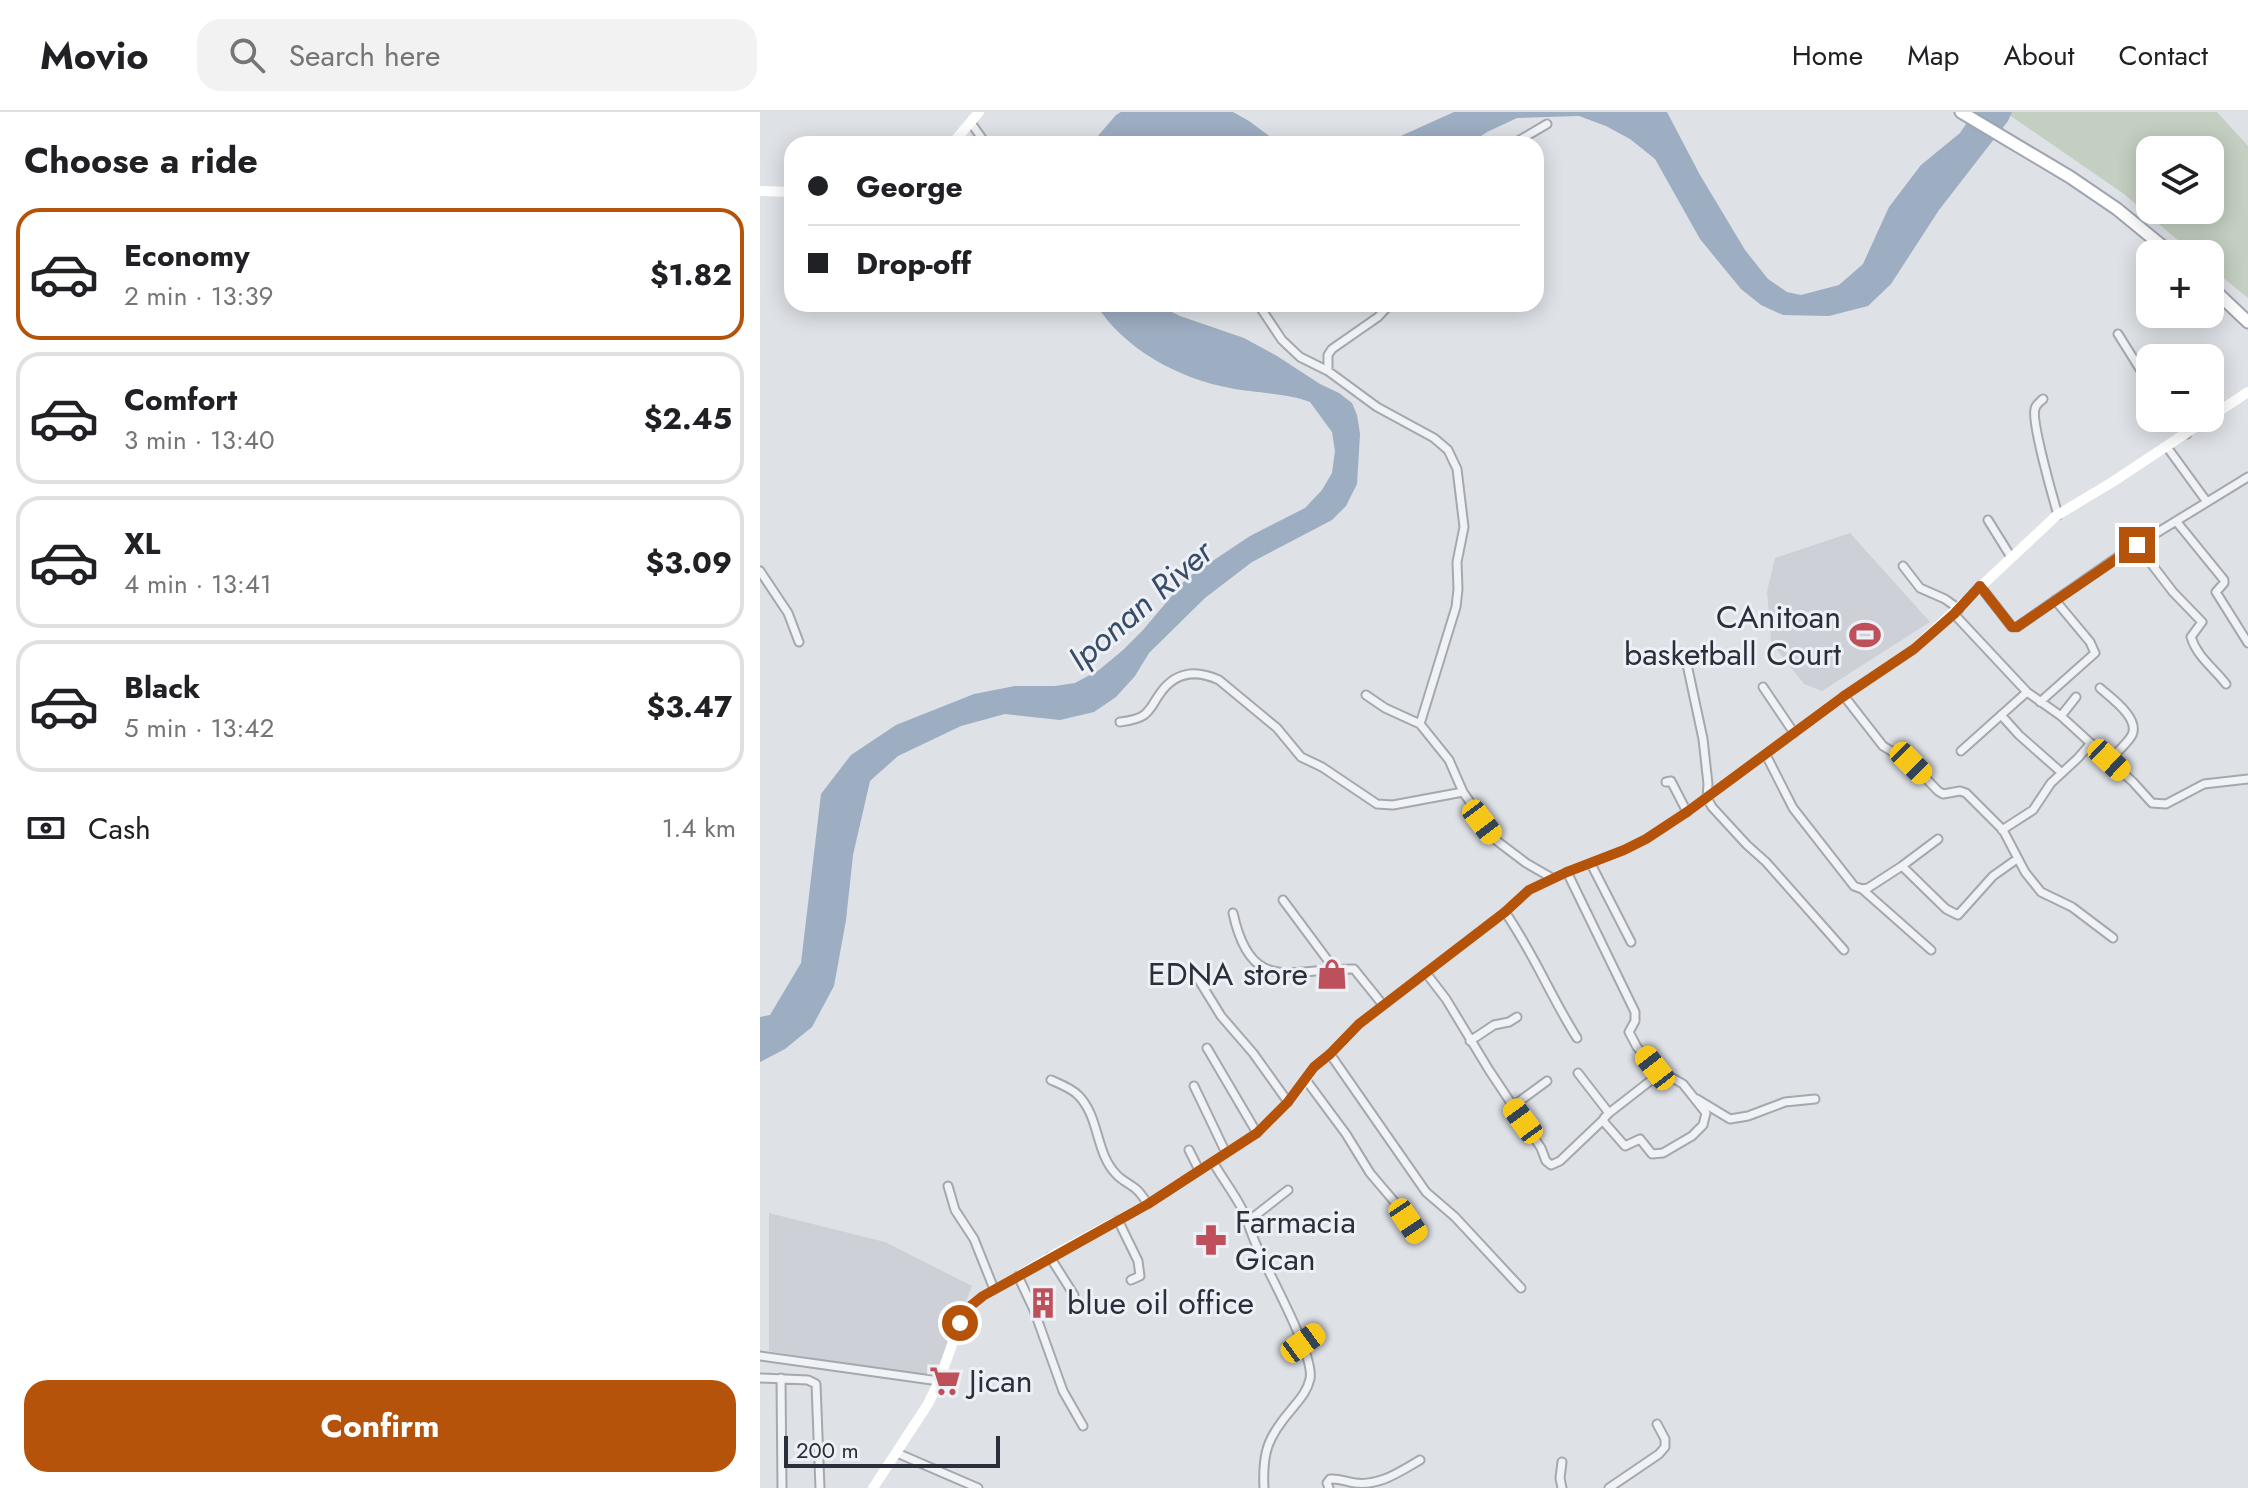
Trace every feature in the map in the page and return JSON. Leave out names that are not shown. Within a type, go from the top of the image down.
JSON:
[{"type":"main road","points":[[1971,113],[2117,209],[2155,240]]},
{"type":"main road","points":[[2224,299],[2248,322]]},
{"type":"street","points":[[960,136],[979,112]]},
{"type":"street","points":[[971,123],[980,136]]},
{"type":"street","points":[[1527,136],[1547,124]]},
{"type":"street","points":[[760,191],[784,192]]},
{"type":"street","points":[[1263,312],[1282,340],[1300,357],[1328,371],[1377,407],[1442,444],[1457,469],[1464,527],[1457,562],[1458,599],[1420,724]]},
{"type":"street","points":[[1328,371],[1328,355],[1332,349],[1383,312]]},
{"type":"street","points":[[2118,334],[2136,363]]},
{"type":"street","points":[[873,1488],[928,1404],[964,1311],[994,1289],[1148,1204],[1257,1133],[1288,1102],[1314,1067],[1359,1024],[1505,912],[1529,890],[1646,839],[1687,812],[1844,696],[1914,649],[2058,515],[2248,392]]},
{"type":"street","points":[[2043,399],[2034,414],[2058,515]]},
{"type":"street","points":[[2167,447],[2207,502]]},
{"type":"street","points":[[1980,586],[2012,627],[2017,627],[2137,545],[2248,477]]},
{"type":"street","points":[[1988,520],[2011,557]]},
{"type":"street","points":[[2176,521],[2224,580],[2216,592],[2248,643]]},
{"type":"street","points":[[2137,545],[2173,592],[2202,622],[2191,637],[2193,645],[2226,684]]},
{"type":"street","points":[[1903,566],[1920,588],[1945,599],[2027,692],[2061,716],[2155,804],[2166,804],[2204,784],[2248,779]]},
{"type":"street","points":[[760,571],[788,613],[799,642]]},
{"type":"street","points":[[2040,702],[2095,653],[2090,642],[2055,600]]},
{"type":"street","points":[[1685,655],[1703,739],[1707,798],[1844,950]]},
{"type":"street","points":[[1120,722],[1145,714],[1176,678],[1191,673],[1208,675],[1219,680],[1277,728],[1301,757],[1322,767],[1377,804],[1393,805],[1463,792]]},
{"type":"street","points":[[1763,687],[1794,733]]},
{"type":"street","points":[[2100,688],[2123,710],[2134,726],[2129,740],[2109,760]]},
{"type":"street","points":[[1961,751],[2027,692]]},
{"type":"street","points":[[1366,695],[1385,708],[1420,724],[1452,765],[1463,792],[1497,841],[1552,878]]},
{"type":"street","points":[[1844,696],[1883,746],[1911,763],[1940,792],[1966,793],[2002,830],[2017,859],[2041,892],[2072,907],[2113,938]]},
{"type":"street","points":[[2061,716],[2076,697]]},
{"type":"street","points":[[2001,715],[2062,773]]},
{"type":"street","points":[[2002,830],[2033,810],[2051,783],[2091,743]]},
{"type":"street","points":[[1766,755],[1793,808],[1849,881],[1931,950]]},
{"type":"street","points":[[1666,782],[1671,781],[1687,812]]},
{"type":"street","points":[[1862,889],[1902,866],[1938,839]]},
{"type":"street","points":[[1902,866],[1946,909],[1958,915],[1993,876],[2017,859]]},
{"type":"street","points":[[1591,864],[1631,942]]},
{"type":"street","points":[[1567,872],[1635,1012],[1635,1021],[1629,1032],[1633,1040],[1655,1068],[1683,1084],[1695,1098],[1706,1113],[1703,1125],[1692,1136],[1658,1154],[1652,1154],[1640,1139],[1624,1145],[1578,1073]]},
{"type":"street","points":[[1283,900],[1335,970]]},
{"type":"street","points":[[1505,912],[1577,1038]]},
{"type":"street","points":[[1233,913],[1243,946],[1253,961],[1264,968],[1281,974],[1354,969],[1383,1005]]},
{"type":"street","points":[[1426,973],[1446,999],[1551,1165],[1560,1161],[1606,1116],[1654,1078]]},
{"type":"street","points":[[1197,977],[1221,1016],[1253,1053],[1288,1102]]},
{"type":"street","points":[[1470,1041],[1494,1025],[1517,1017]]},
{"type":"street","points":[[1207,1048],[1257,1133]]},
{"type":"street","points":[[1330,1054],[1426,1192],[1455,1217],[1521,1288]]},
{"type":"street","points":[[1051,1080],[1075,1092],[1085,1103],[1108,1162],[1116,1174],[1139,1191],[1148,1204]]},
{"type":"street","points":[[1306,1080],[1418,1236]]},
{"type":"street","points":[[1513,1106],[1547,1081]]},
{"type":"street","points":[[1194,1086],[1226,1153]]},
{"type":"street","points":[[1695,1098],[1730,1119],[1748,1116],[1785,1102],[1815,1099]]},
{"type":"street","points":[[1189,1150],[1199,1170]]},
{"type":"street","points":[[1213,1162],[1241,1207],[1303,1343],[1311,1375],[1307,1390],[1271,1436],[1266,1452],[1264,1488]]},
{"type":"street","points":[[948,1186],[955,1210],[974,1239],[994,1289]]},
{"type":"street","points":[[1247,1222],[1288,1190]]},
{"type":"street","points":[[1118,1220],[1138,1261],[1140,1276],[1131,1280]]},
{"type":"street","points":[[1050,1257],[1074,1295]]},
{"type":"street","points":[[1018,1276],[1040,1325],[1063,1391],[1083,1426]]},
{"type":"street","points":[[1303,1343],[1318,1332]]},
{"type":"street","points":[[760,1356],[939,1381]]},
{"type":"street","points":[[760,1378],[808,1380],[817,1386],[820,1488]]},
{"type":"street","points":[[781,1378],[782,1488]]},
{"type":"street","points":[[1609,1488],[1665,1447],[1665,1439],[1657,1424]]},
{"type":"street","points":[[897,1453],[978,1488]]},
{"type":"street","points":[[1329,1488],[1327,1483],[1336,1478],[1353,1483],[1381,1482],[1420,1460]]},
{"type":"street","points":[[1562,1462],[1562,1488]]},
{"type":"shaded area","points":[[1850,533],[1930,622],[1822,691],[1804,684],[1771,642],[1767,592],[1775,558]]},
{"type":"shaded area","points":[[769,1213],[885,1242],[972,1286],[936,1379],[769,1351]]},
{"type":"green space","points":[[2005,112],[2217,112],[2248,146],[2248,298],[2224,278],[2224,240],[2178,240],[2159,224],[2224,224],[2224,136],[2136,136],[2136,204]]},
{"type":"water","points":[[1121,112],[1233,112],[1269,136],[1098,136]]},
{"type":"water","points":[[1454,112],[1667,112],[1745,250],[1768,279],[1787,292],[1801,295],[1839,285],[1863,264],[1889,207],[1921,165],[1960,133],[1974,112],[2012,112],[1939,210],[1891,284],[1868,306],[1829,316],[1783,315],[1761,305],[1741,289],[1700,239],[1655,159],[1630,139],[1606,126],[1579,116],[1517,118],[1481,136],[1401,136]]},
{"type":"water","points":[[1102,312],[1172,312],[1244,338],[1339,393],[1352,403],[1357,415],[1360,434],[1357,484],[1346,506],[1332,520],[1252,562],[1205,598],[1149,653],[1135,676],[1116,697],[1094,712],[1060,720],[1005,714],[961,726],[898,756],[870,781],[853,855],[846,920],[834,986],[812,1027],[785,1049],[760,1062],[760,1017],[770,1015],[801,963],[821,794],[851,755],[896,725],[974,694],[1015,686],[1075,683],[1099,670],[1143,630],[1187,578],[1250,536],[1305,508],[1322,490],[1332,473],[1335,451],[1332,432],[1310,402],[1239,390],[1192,377],[1154,360]]},
{"type":"place","name":"CAnitoan basketball Court","points":[[1865,635]]},
{"type":"place","name":"EDNA store","points":[[1332,974]]},
{"type":"place","name":"Farmacia Gican","points":[[1211,1240]]},
{"type":"place","name":"blue oil office","points":[[1043,1303]]},
{"type":"place","name":"Jican","points":[[945,1381]]},
{"type":"route","points":[[960,1323],[964,1311],[983,1296],[1148,1204],[1257,1133],[1288,1102],[1314,1067],[1359,1024],[1505,912],[1529,890],[1624,850],[1687,812],[1844,696],[1914,649],[1980,586],[2012,627],[2017,627],[2137,545]]},
{"type":"water label","name":"Iponan River","points":[[1140,605]]}]
